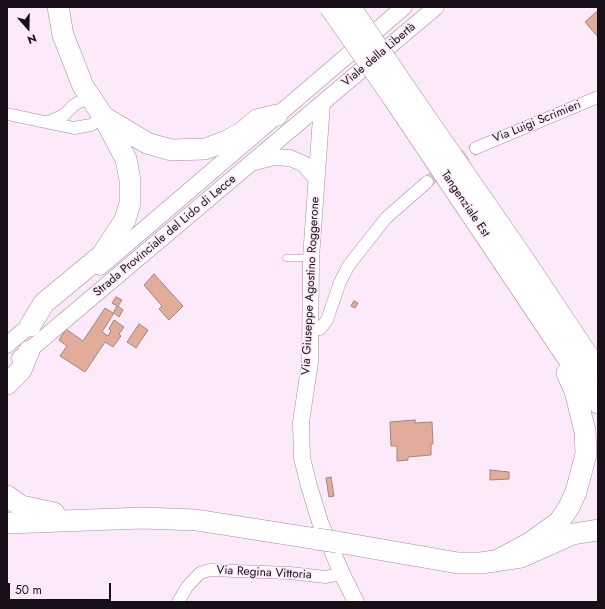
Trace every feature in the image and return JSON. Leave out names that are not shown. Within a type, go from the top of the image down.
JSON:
[{"type":"highway","points":[[30,326],[44,303],[102,255],[125,220],[130,203],[130,180],[126,159],[104,116],[83,86],[72,62],[63,35],[58,7]]},
{"type":"highway","points":[[319,7],[340,38],[380,67]]},
{"type":"highway","name":"Tangenziale Est","points":[[330,7],[380,67],[513,259],[598,371]]},
{"type":"highway","name":"Tangenziale Est","points":[[350,7],[380,67]]},
{"type":"highway","points":[[362,7],[368,17],[380,67]]},
{"type":"highway","points":[[104,116],[147,143],[171,150],[205,149],[227,141],[243,132],[258,120],[277,114]]},
{"type":"highway","points":[[513,259],[553,285],[598,346]]},
{"type":"highway","points":[[500,559],[530,544],[559,522],[569,507],[576,492],[586,454],[585,432],[575,390],[567,374],[521,303],[513,259]]},
{"type":"highway","name":"Tangenziale Est","points":[[513,259],[598,403]]},
{"type":"highway","points":[[7,384],[21,370],[29,351]]},
{"type":"highway","points":[[7,496],[21,506],[86,519]]},
{"type":"highway","points":[[7,523],[143,518],[196,520],[327,540],[458,563],[481,563],[521,557],[572,534],[598,530]]},
{"type":"main road","name":"Viale della Libertà","points":[[310,87],[404,7]]},
{"type":"main road","name":"Viale della Libertà","points":[[322,103],[436,7]]},
{"type":"main road","points":[[310,87],[322,103]]},
{"type":"main road","name":"Strada Provinciale del Lido di Lecce","points":[[7,345],[310,87]]},
{"type":"main road","name":"Strada Provinciale del Lido di Lecce","points":[[7,369],[322,103]]},
{"type":"main road","name":"Via Giuseppe Agostino Roggerone","points":[[322,103],[311,258],[312,328],[310,362],[300,422],[302,458],[320,522],[342,574],[356,602]]},
{"type":"main road","points":[[252,163],[274,158],[290,158],[304,164],[316,178]]},
{"type":"street","points":[[49,122],[64,115],[74,105],[90,96]]},
{"type":"street","name":"Via Luigi Scrimieri","points":[[476,148],[598,97]]},
{"type":"street","points":[[7,114],[74,128],[91,125],[104,116]]},
{"type":"street","points":[[312,328],[320,329],[327,320],[340,282],[353,260],[386,218],[427,182]]},
{"type":"street","name":"Via Regina Vittoria","points":[[178,602],[187,587],[200,573],[210,570],[290,573],[325,577],[342,574]]},
{"type":"lane","points":[[286,258],[311,258]]},
{"type":"building","points":[[596,12],[598,15],[598,37],[585,22]]},
{"type":"building","points":[[154,274],[183,306],[169,320],[159,309],[162,306],[144,285]]},
{"type":"building","points":[[116,297],[122,300],[118,306],[123,310],[119,317],[114,313],[102,332],[108,336],[111,331],[109,329],[114,320],[124,327],[119,334],[121,336],[113,347],[105,342],[85,372],[60,356],[67,346],[59,340],[66,329],[83,341],[105,308],[113,313],[117,306],[112,303]]},
{"type":"building","points":[[354,301],[358,303],[355,308],[351,306]]},
{"type":"building","points":[[139,324],[148,330],[136,348],[127,342]]},
{"type":"building","points":[[415,420],[415,423],[432,422],[433,444],[431,444],[431,455],[408,457],[408,460],[397,461],[397,446],[391,446],[390,422]]},
{"type":"building","points":[[490,470],[509,472],[509,479],[490,480]]},
{"type":"building","points":[[331,477],[334,496],[329,497],[326,478]]},
{"type":"tunnel","points":[[427,182],[476,148]]}]
